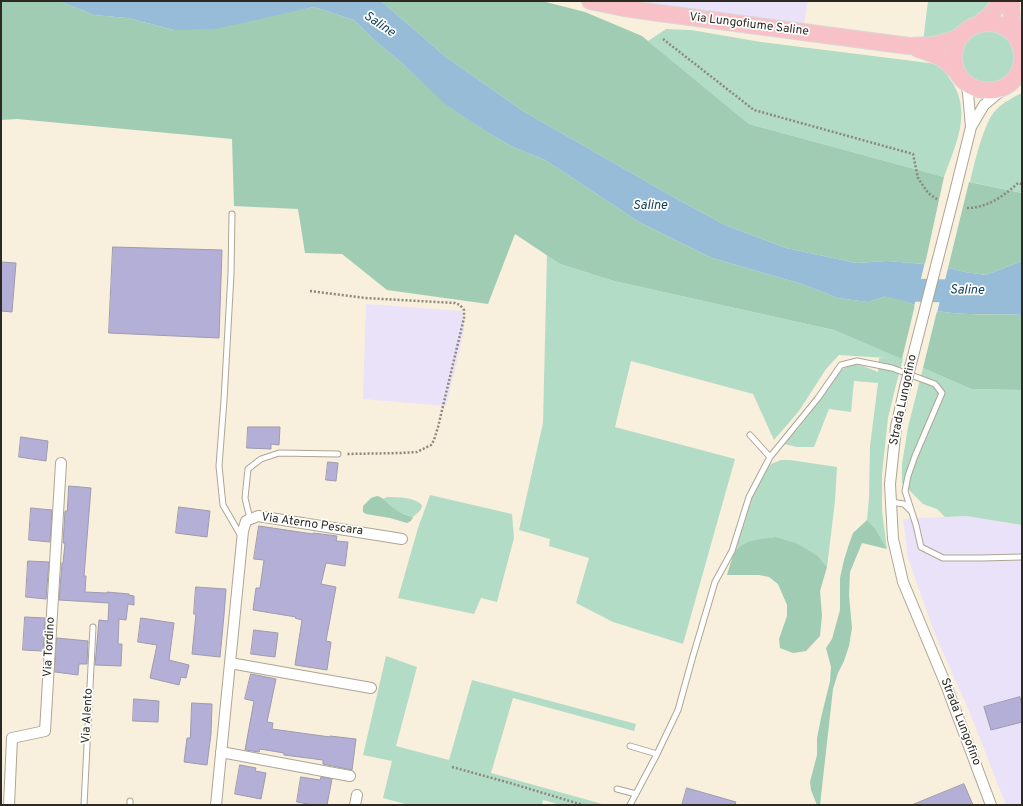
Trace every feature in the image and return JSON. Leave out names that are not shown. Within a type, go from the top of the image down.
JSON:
[{"type":"main road","name":"Via Lungofiume Saline","points":[[590,1],[648,12],[909,46],[935,54],[947,61],[962,77]]},
{"type":"main road","name":"Via Lungofiume Saline","points":[[909,46],[934,45],[961,36],[990,15],[1001,1]]},
{"type":"main road","points":[[1011,1],[1012,21],[1022,54]]},
{"type":"main road","points":[[979,24],[992,23],[1004,27],[1017,38]]},
{"type":"main road","points":[[961,36],[955,50],[955,65],[962,77],[973,88],[990,91],[998,90],[1006,86],[1019,72],[1022,60]]},
{"type":"street","name":"Strada Lungofino","points":[[962,77],[968,93],[971,127]]},
{"type":"street","name":"Strada Lungofino","points":[[991,805],[946,685],[903,582],[893,539],[890,484],[896,427],[905,387],[971,127],[984,106],[1006,86]]},
{"type":"street","name":"Via Tordino","points":[[9,805],[12,738],[45,731],[61,463]]},
{"type":"street","name":"Via Aterno Pescara","points":[[216,805],[242,538],[246,521],[258,516],[270,517],[402,539]]},
{"type":"street","points":[[230,663],[371,688]]},
{"type":"street","points":[[221,752],[350,776]]},
{"type":"lane","points":[[232,214],[224,400],[219,466],[223,505],[242,538]]},
{"type":"lane","points":[[630,805],[678,710],[715,582],[732,551],[749,497],[770,457],[818,398],[841,365],[857,361],[892,368],[935,384],[942,393],[915,456],[908,476],[905,491],[921,547],[943,558],[1022,556]]},
{"type":"lane","points":[[750,435],[770,457]]},
{"type":"lane","points":[[250,519],[245,498],[248,469],[261,459],[279,453],[338,454]]},
{"type":"lane","points":[[891,502],[904,504],[912,512]]},
{"type":"lane","name":"Via Alento","points":[[84,805],[93,627]]},
{"type":"lane","points":[[630,746],[657,754]]},
{"type":"lane","points":[[617,789],[636,794]]},
{"type":"path","points":[[663,39],[754,110],[913,154],[918,178],[928,193],[938,200]]},
{"type":"path","points":[[967,208],[988,204],[1008,193],[1018,183],[1022,184]]},
{"type":"path","points":[[310,291],[366,298],[455,303],[460,305],[464,310],[464,318],[446,397],[434,440],[431,445],[417,452],[338,454]]},
{"type":"path","points":[[452,768],[510,783],[583,805]]},
{"type":"shaded area","points":[[644,1],[808,1],[803,28],[683,9]]},
{"type":"shaded area","points":[[366,304],[462,311],[464,330],[446,406],[363,399]]},
{"type":"shaded area","points":[[966,516],[1022,525],[1022,805],[1006,805],[968,708],[936,637],[908,558],[903,519]]},
{"type":"green space","points":[[1,1],[59,1],[94,15],[128,18],[174,30],[265,17],[314,7],[354,20],[373,39],[403,64],[446,104],[490,134],[513,147],[545,160],[639,222],[712,258],[802,284],[838,298],[868,302],[889,295],[915,305],[902,359],[834,330],[614,281],[560,264],[515,234],[488,304],[387,290],[342,254],[305,253],[298,209],[234,206],[232,139],[17,119],[1,120]]},
{"type":"green space","points":[[381,1],[542,1],[585,12],[642,36],[749,124],[944,177],[925,264],[887,261],[856,263],[786,248],[725,225],[523,111],[446,57]]},
{"type":"green space","points":[[928,1],[995,1],[967,29],[923,42]]},
{"type":"green space","points":[[666,29],[691,30],[761,42],[929,63],[939,66],[946,73],[957,91],[961,115],[957,140],[944,177],[749,124],[648,41]]},
{"type":"green space","points":[[988,31],[998,33],[1006,39],[1012,47],[1014,57],[1012,67],[1006,75],[998,81],[988,83],[978,81],[970,75],[964,67],[962,57],[964,47],[970,39],[978,33]]},
{"type":"green space","points":[[1022,93],[1022,193],[970,182],[987,124],[1001,105]]},
{"type":"green space","points":[[969,182],[1022,193],[1022,261],[986,275],[948,268]]},
{"type":"green space","points":[[547,255],[560,264],[614,281],[834,330],[903,359],[888,418],[882,474],[882,511],[887,549],[875,528],[867,520],[870,446],[878,383],[854,381],[851,412],[829,409],[814,447],[797,447],[784,444],[801,425],[838,372],[849,366],[858,365],[878,372],[879,358],[887,358],[839,355],[826,369],[799,411],[774,440],[753,394],[631,361],[615,427],[735,459],[683,644],[613,622],[576,603],[589,558],[549,546],[550,539],[519,530],[543,423]]},
{"type":"green space","points":[[937,311],[948,313],[1022,315],[1022,390],[971,389],[923,368]]},
{"type":"green space","points":[[923,368],[971,389],[1022,390],[1022,525],[966,516],[945,517],[937,509],[923,504],[902,483],[902,464],[908,427]]},
{"type":"green space","points":[[781,460],[837,467],[835,501],[827,567],[819,557],[776,537],[756,540],[744,544],[735,553],[741,528],[753,494],[766,470],[771,464]]},
{"type":"green space","points":[[430,495],[512,514],[514,538],[497,602],[481,598],[474,614],[398,598],[418,528]]},
{"type":"green space","points":[[377,496],[382,498],[399,512],[413,517],[411,521],[407,523],[390,518],[366,514],[363,512],[363,506],[371,498]]},
{"type":"green space","points":[[387,497],[401,497],[415,500],[422,505],[422,507],[413,517],[393,508],[383,499]]},
{"type":"green space","points":[[867,520],[875,528],[887,549],[862,543],[850,572],[849,595],[852,628],[849,646],[833,689],[820,805],[817,805],[811,790],[810,782],[817,755],[817,738],[830,681],[831,667],[826,648],[832,639],[840,610],[840,578],[849,544],[853,533]]},
{"type":"green space","points":[[776,537],[798,544],[819,557],[827,567],[820,591],[822,615],[820,636],[806,651],[793,653],[780,648],[779,639],[787,616],[787,605],[778,584],[769,577],[759,575],[727,575],[734,554],[742,545],[759,539]]},
{"type":"green space","points":[[386,656],[417,667],[396,746],[449,760],[472,680],[636,724],[634,731],[513,698],[491,773],[606,805],[561,805],[543,800],[542,805],[409,805],[383,798],[392,761],[363,755]]},
{"type":"water","name":"Saline","points":[[59,1],[381,1],[446,57],[523,111],[725,225],[786,248],[856,263],[887,261],[925,264],[915,305],[889,295],[868,302],[838,298],[802,284],[712,258],[639,222],[545,160],[513,147],[490,134],[445,104],[354,20],[314,7],[215,29],[174,30],[128,18],[94,15]]},
{"type":"water","points":[[1022,261],[1022,315],[948,313],[937,311],[948,268],[986,275]]},
{"type":"pier","points":[[925,262],[927,264],[917,305],[914,307]]},
{"type":"pier","points":[[948,266],[937,313],[935,311],[946,268]]},
{"type":"building","points":[[113,247],[222,250],[219,338],[109,333]]},
{"type":"building","points":[[1,262],[16,263],[12,312],[1,311]]},
{"type":"building","points":[[248,427],[280,427],[279,445],[271,444],[271,449],[247,448]]},
{"type":"building","points":[[21,437],[48,441],[46,461],[19,457]]},
{"type":"building","points":[[328,462],[338,463],[336,481],[326,480]]},
{"type":"building","points":[[69,486],[91,488],[84,576],[86,576],[85,592],[107,592],[129,594],[134,596],[134,605],[128,604],[126,620],[119,619],[118,644],[122,644],[121,666],[95,665],[99,620],[108,621],[109,603],[59,600],[65,543],[63,543],[65,511],[67,511]]},
{"type":"building","points":[[179,507],[210,511],[207,537],[176,533]]},
{"type":"building","points":[[31,508],[52,510],[50,542],[29,540]]},
{"type":"building","points":[[259,526],[337,536],[336,541],[348,542],[345,566],[326,563],[321,584],[336,587],[326,641],[331,642],[327,670],[295,665],[302,620],[295,618],[296,617],[253,610],[256,588],[260,588],[264,560],[254,559]]},
{"type":"building","points":[[28,561],[49,562],[46,599],[26,597]]},
{"type":"building","points":[[196,587],[226,589],[220,657],[192,654],[196,614],[194,614]]},
{"type":"building","points":[[25,617],[45,618],[43,651],[23,650]]},
{"type":"building","points":[[141,618],[174,623],[169,660],[189,665],[186,678],[181,677],[179,685],[150,678],[157,645],[138,642]]},
{"type":"building","points":[[254,630],[278,633],[275,657],[251,654]]},
{"type":"building","points":[[57,638],[88,641],[87,664],[79,664],[78,675],[55,672]]},
{"type":"building","points":[[251,674],[276,679],[267,722],[273,723],[272,729],[356,739],[352,770],[323,764],[323,760],[284,755],[284,753],[260,749],[259,752],[245,750],[254,701],[245,699]]},
{"type":"building","points":[[1020,697],[1022,706],[1022,722],[991,730],[984,707]]},
{"type":"building","points":[[134,699],[159,701],[158,722],[133,721]]},
{"type":"building","points":[[192,703],[212,704],[211,734],[207,765],[184,762],[187,738],[190,738]]},
{"type":"building","points":[[240,765],[256,768],[255,771],[266,773],[261,799],[235,794]]},
{"type":"building","points":[[301,777],[320,780],[321,777],[332,779],[327,805],[314,805],[297,802]]},
{"type":"building","points":[[964,784],[973,805],[912,805]]},
{"type":"building","points":[[687,788],[736,802],[735,805],[682,805]]},
{"type":"waterway","name":"Saline","points":[[888,285],[909,290],[990,292],[1022,278]]}]
